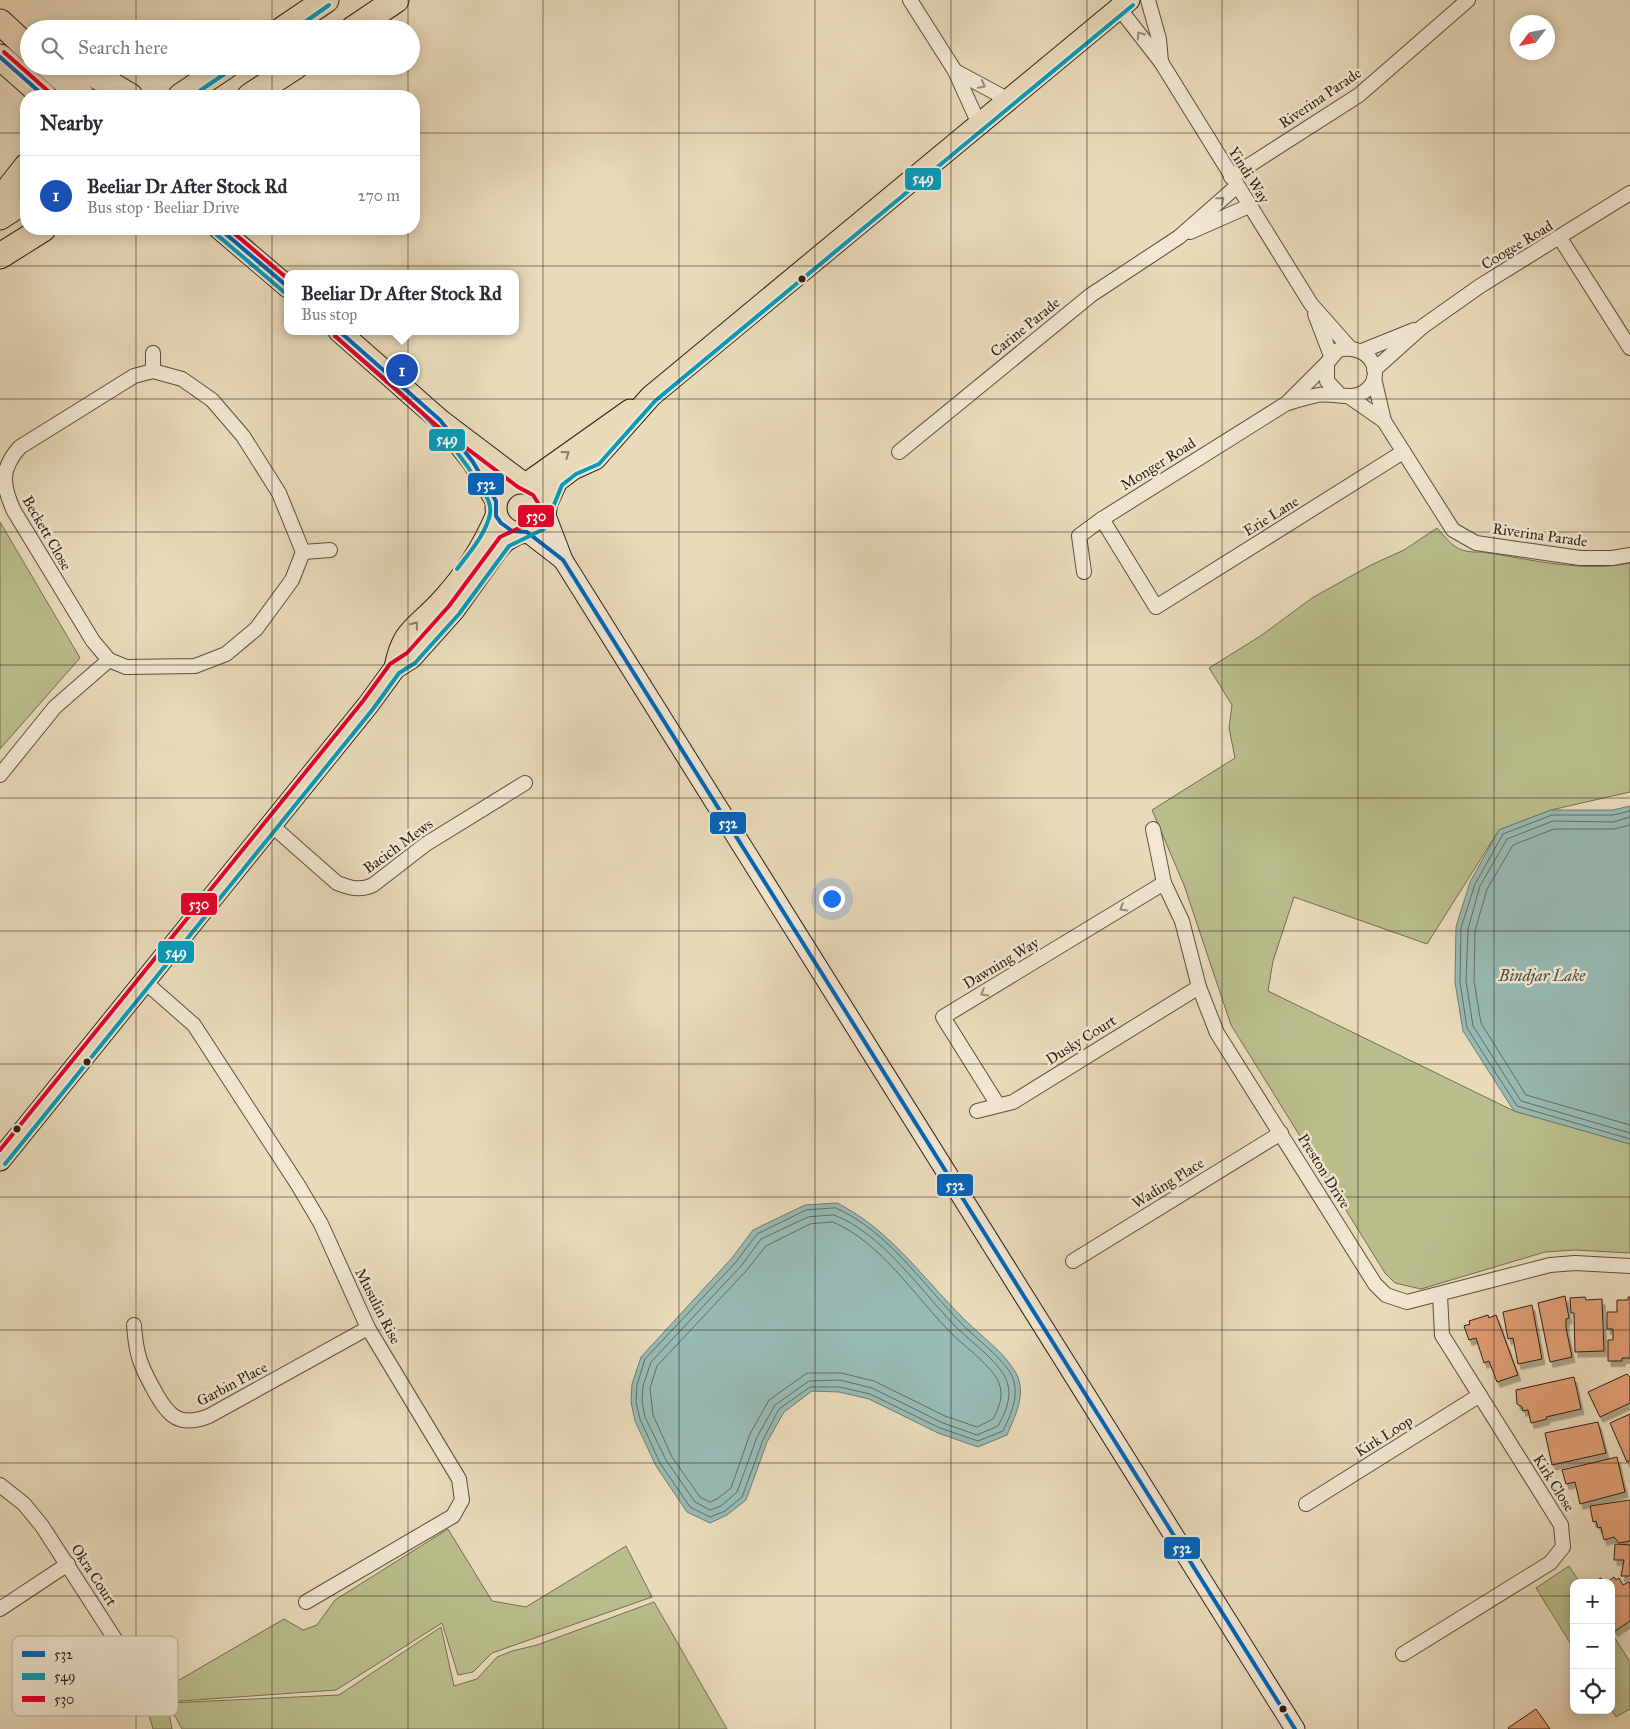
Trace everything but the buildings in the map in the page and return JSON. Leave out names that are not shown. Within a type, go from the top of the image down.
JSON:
[{"type":"highway","points":[[296,20],[326,0]]},
{"type":"highway","points":[[366,20],[396,0]]},
{"type":"highway","points":[[0,22],[20,40]]},
{"type":"highway","points":[[0,57],[20,75]]},
{"type":"highway","points":[[20,75],[37,90]]},
{"type":"highway","points":[[58,75],[75,90]]},
{"type":"highway","points":[[95,75],[120,90]]},
{"type":"highway","points":[[190,90],[212,75]]},
{"type":"highway","points":[[259,90],[282,75]]},
{"type":"highway","points":[[0,207],[11,186],[20,175]]},
{"type":"highway","points":[[0,217],[20,204]]},
{"type":"highway","points":[[0,256],[34,235]]},
{"type":"main road","points":[[0,1160],[368,705],[395,668],[411,658],[454,610],[505,541],[539,525],[557,481],[600,454],[652,396],[1124,4]]},
{"type":"main road","points":[[227,235],[284,284]]},
{"type":"main road","points":[[344,335],[440,420],[538,490],[564,560],[1294,1729]]},
{"type":"main road","points":[[395,668],[399,646],[419,619],[442,600],[485,541],[505,488],[525,482],[611,421],[652,396]]},
{"type":"main road","points":[[440,420],[473,462],[505,528],[523,533],[564,560]]},
{"type":"street","points":[[910,0],[955,71],[979,124]]},
{"type":"street","name":"Yindi Way","points":[[1148,0],[1159,39],[1161,62]]},
{"type":"street","name":"Riverina Parade","points":[[1234,181],[1359,95],[1468,0]]},
{"type":"street","name":"Yindi Way","points":[[1124,4],[1311,304],[1356,349],[1369,356],[1384,421],[1454,530],[1476,542]]},
{"type":"street","points":[[955,71],[1009,100]]},
{"type":"street","name":"Carine Parade","points":[[1179,236],[1234,181]]},
{"type":"street","name":"Coogee Road","points":[[1374,374],[1422,327],[1480,286],[1630,193]]},
{"type":"street","name":"Carine Parade","points":[[899,452],[1091,295],[1179,236],[1250,206]]},
{"type":"street","points":[[1560,238],[1630,348]]},
{"type":"street","name":"Yindi Way","points":[[1311,304],[1329,359],[1327,381],[1344,395],[1384,421]]},
{"type":"street","name":"Coogee Road","points":[[1356,349],[1422,327]]},
{"type":"street","points":[[1329,359],[1338,350],[1356,349]]},
{"type":"street","points":[[0,774],[55,707],[109,660],[126,667],[195,666],[226,654],[256,629],[292,580],[303,552],[279,493],[243,436],[212,400],[182,379],[153,370],[153,353]]},
{"type":"street","name":"Monger Road","points":[[1084,572],[1079,536],[1102,519],[1287,404],[1329,359]]},
{"type":"street","name":"Beckett Close","points":[[109,660],[93,641],[14,511],[6,494],[3,479],[5,467],[11,455],[20,447],[134,376],[153,370]]},
{"type":"street","points":[[1344,395],[1365,391],[1374,374]]},
{"type":"street","name":"Monger Road","points":[[1287,404],[1319,395],[1344,395]]},
{"type":"street","name":"Erie Lane","points":[[1102,519],[1156,607],[1403,452]]},
{"type":"street","name":"Riverina Parade","points":[[1476,542],[1580,558],[1612,558],[1630,555]]},
{"type":"street","points":[[303,552],[330,550]]},
{"type":"street","name":"Bacich Mews","points":[[270,824],[337,883],[348,887],[365,889],[374,885],[426,844],[525,783]]},
{"type":"street","name":"Preston Drive","points":[[1153,829],[1164,883],[1182,921],[1198,987],[1217,1033],[1375,1284],[1386,1295],[1407,1302],[1550,1265],[1575,1263],[1630,1266]]},
{"type":"street","name":"Dawning Way","points":[[998,1105],[943,1017],[1164,883]]},
{"type":"street","name":"Musulin Rise","points":[[145,982],[194,1025],[277,1153],[321,1224],[368,1328],[459,1480],[462,1500],[453,1516],[306,1602]]},
{"type":"street","name":"Dusky Court","points":[[977,1111],[1013,1102],[1198,987]]},
{"type":"street","name":"Wading Place","points":[[1073,1261],[1281,1133]]},
{"type":"street","name":"Kirk Close","points":[[1403,1654],[1550,1563],[1563,1547],[1561,1525],[1442,1336],[1440,1295]]},
{"type":"street","name":"Garbin Place","points":[[134,1325],[139,1363],[164,1408],[173,1416],[184,1421],[196,1421],[209,1416],[368,1328]]},
{"type":"street","name":"Kirk Loop","points":[[1306,1504],[1480,1395]]},
{"type":"street","name":"Okra Court","points":[[0,1485],[33,1514],[68,1564],[113,1636]]},
{"type":"street","points":[[0,1609],[68,1564]]},
{"type":"green space","points":[[0,522],[80,658],[0,749]]},
{"type":"green space","points":[[1437,528],[1452,544],[1461,550],[1575,566],[1612,566],[1630,563],[1630,792],[1551,810],[1499,830],[1427,944],[1294,897],[1273,961],[1268,991],[1514,1111],[1630,1144],[1630,1253],[1575,1250],[1545,1252],[1421,1289],[1395,1283],[1385,1273],[1231,1025],[1184,885],[1152,810],[1235,758],[1229,728],[1232,705],[1209,668],[1262,635],[1312,598],[1371,565],[1404,550]]},
{"type":"green space","points":[[448,1529],[492,1601],[526,1607],[626,1546],[652,1597],[492,1653],[473,1672],[458,1675],[442,1623],[336,1690],[178,1701],[178,1681],[284,1619],[303,1630],[317,1625],[335,1600]]},
{"type":"green space","points":[[1569,1566],[1577,1579],[1570,1579],[1570,1643],[1536,1588]]},
{"type":"green space","points":[[654,1602],[727,1729],[182,1729],[175,1716],[178,1716],[178,1703],[339,1695],[441,1627],[454,1686],[477,1679],[497,1657],[537,1645]]},
{"type":"green space","points":[[1615,1638],[1630,1662],[1630,1709],[1616,1717],[1614,1714]]},
{"type":"green space","points":[[149,1716],[170,1716],[172,1729],[153,1729]]},
{"type":"water","name":"Bindjar Lake","points":[[1630,806],[1630,1144],[1514,1111],[1463,1031],[1455,982],[1456,927],[1470,882],[1499,830],[1551,810],[1613,810]]},
{"type":"water","points":[[837,1203],[856,1214],[890,1241],[966,1321],[1005,1358],[1016,1373],[1019,1381],[1019,1405],[1007,1435],[978,1447],[938,1433],[869,1399],[839,1392],[812,1391],[784,1412],[767,1442],[746,1500],[727,1515],[710,1523],[687,1512],[656,1466],[635,1421],[631,1402],[632,1384],[641,1357],[732,1258],[753,1230],[805,1205]]},
{"type":"transit line","name":"549","points":[[308,20],[329,5]]},
{"type":"transit line","name":"549","points":[[5,1164],[373,709],[399,673],[415,663],[459,614],[509,546],[544,529],[562,485],[576,474],[599,464],[655,401],[1133,5]]},
{"type":"transit line","name":"530","points":[[4,52],[20,66]]},
{"type":"transit line","name":"532","points":[[0,57],[20,75]]},
{"type":"transit line","name":"532","points":[[20,75],[37,90]]},
{"type":"transit line","name":"530","points":[[30,75],[47,90]]},
{"type":"transit line","name":"549","points":[[201,90],[223,75]]},
{"type":"transit line","name":"549","points":[[217,235],[284,292]]},
{"type":"transit line","name":"532","points":[[227,235],[284,284]]},
{"type":"transit line","name":"530","points":[[236,235],[284,276]]},
{"type":"transit line","name":"532","points":[[344,335],[440,420],[473,462],[496,501],[496,516],[501,523],[512,531],[527,532],[563,560],[1295,1729]]},
{"type":"transit line","name":"549","points":[[335,336],[431,422],[464,461],[487,498],[490,514],[485,529],[457,569]]},
{"type":"transit line","name":"530","points":[[0,1150],[363,701],[390,664],[407,653],[449,606],[500,537],[534,521],[540,506],[533,495],[518,487],[436,425],[335,336]]},
{"type":"place","name":"Beeliar Dr After Stock Rd","points":[[402,370]]}]
